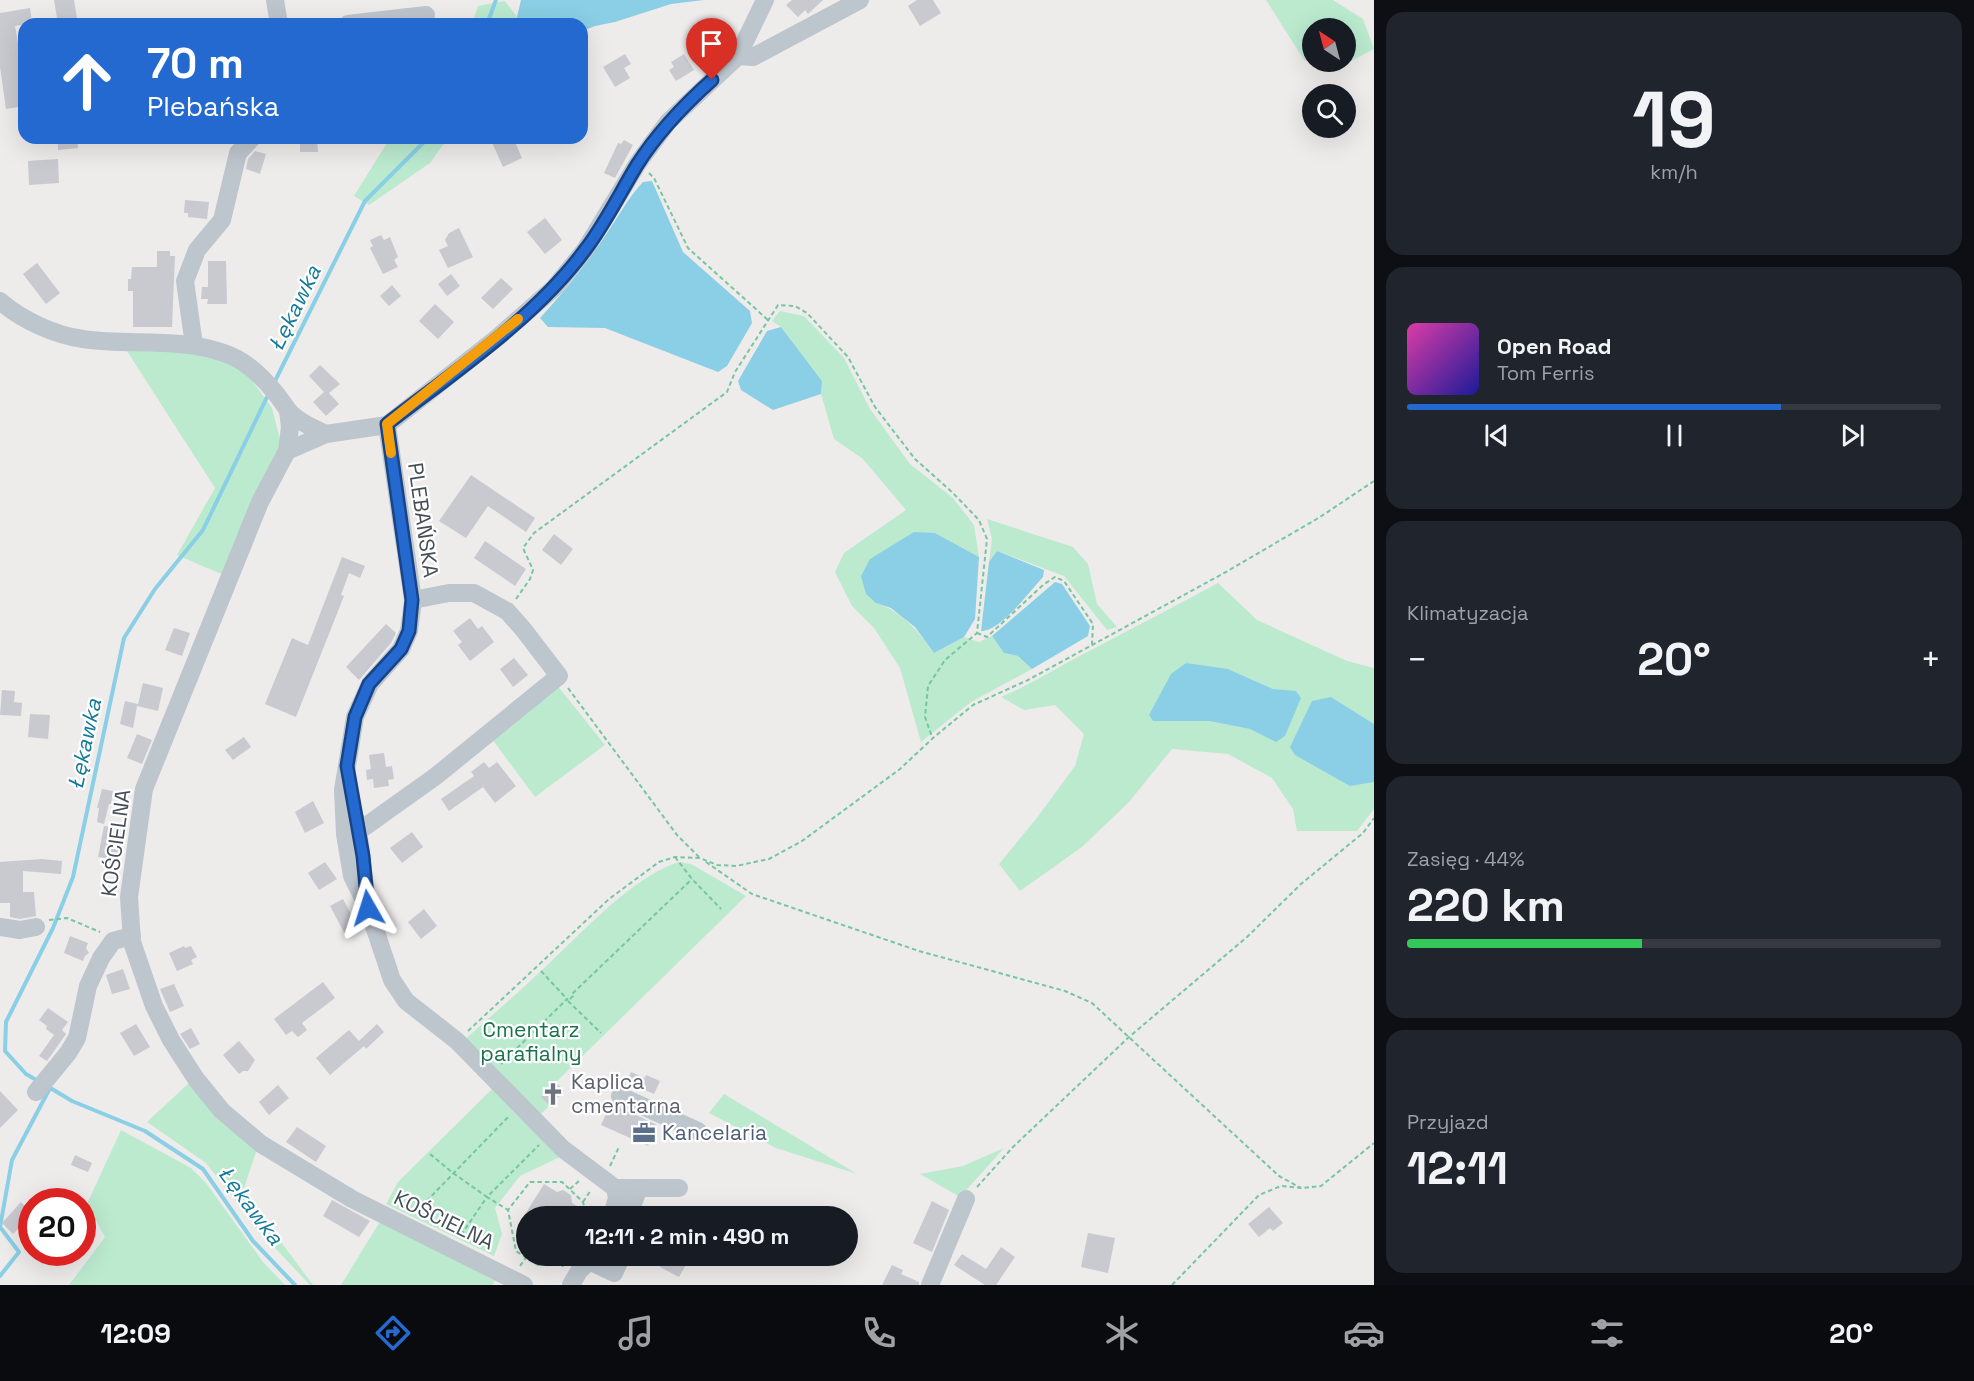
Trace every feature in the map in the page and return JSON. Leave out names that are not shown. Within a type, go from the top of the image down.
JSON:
[{"type":"street","points":[[276,0],[278,18]]},
{"type":"street","points":[[287,451],[326,434],[387,424],[498,336],[554,288],[585,250],[639,163],[668,122],[738,56],[765,0]]},
{"type":"street","points":[[738,56],[753,57],[860,0]]},
{"type":"street","points":[[400,18],[426,15]]},
{"type":"street","points":[[194,345],[185,281],[197,250],[222,220],[238,153],[246,144]]},
{"type":"street","points":[[0,301],[8,308],[45,328],[82,339],[194,345],[225,353],[251,367],[278,395],[288,411],[326,434]]},
{"type":"street","points":[[287,451],[290,427],[288,411]]},
{"type":"street","name":"PLEBAŃSKA","points":[[387,424],[412,600],[409,631],[401,649],[369,684],[355,717],[343,790],[345,834],[352,876],[368,908],[392,980],[406,1001],[457,1041],[563,1149],[605,1183]]},
{"type":"street","name":"KOŚCIELNA","points":[[287,451],[260,502],[144,789],[129,897],[132,936],[154,1006],[171,1040],[196,1079],[222,1111],[261,1144],[352,1199],[513,1279]]},
{"type":"street","points":[[359,831],[436,776],[559,676],[507,611],[474,593],[449,593],[412,600]]},
{"type":"street","points":[[347,766],[359,831],[368,908]]},
{"type":"street","points":[[0,927],[20,930],[41,923]]},
{"type":"street","points":[[36,1092],[68,1053],[77,1038],[88,986],[100,958],[113,942],[132,936]]},
{"type":"street","points":[[620,1096],[698,1131]]},
{"type":"street","points":[[605,1183],[639,1188],[679,1188]]},
{"type":"street","points":[[605,1183],[617,1198],[615,1206]]},
{"type":"street","points":[[632,1206],[639,1188]]},
{"type":"street","points":[[930,1285],[966,1199]]},
{"type":"street","points":[[568,1279],[584,1266]]},
{"type":"street","points":[[603,1266],[614,1273],[617,1266]]},
{"type":"path","points":[[639,163],[654,178],[688,248],[768,320]]},
{"type":"path","points":[[507,611],[530,579],[533,570],[522,548],[534,533],[727,392],[735,372],[778,305],[795,306],[807,313],[848,357],[875,407],[915,459],[979,520],[987,540],[977,633],[945,660],[928,686],[925,717],[933,738]]},
{"type":"path","points":[[457,1041],[609,899],[659,862],[675,857],[700,858],[717,865],[736,866],[769,859],[802,842],[900,769],[973,705],[1028,680],[1226,572],[1320,517],[1374,481]]},
{"type":"path","points":[[977,633],[987,637],[1043,585],[1055,577],[1064,581],[1093,624],[1092,645]]},
{"type":"path","points":[[559,676],[677,835],[700,858],[752,894],[919,951],[1065,991],[1092,1003],[1279,1176],[1300,1188]]},
{"type":"path","points":[[966,1199],[1013,1146],[1129,1037],[1247,937],[1301,884],[1363,833],[1374,818]]},
{"type":"path","points":[[675,857],[692,879],[722,909]]},
{"type":"path","points":[[495,1071],[692,879]]},
{"type":"path","points":[[41,923],[67,918],[106,934],[113,942]]},
{"type":"path","points":[[540,971],[602,1033]]},
{"type":"path","points":[[412,1216],[453,1173],[527,1110]]},
{"type":"path","points":[[461,1235],[488,1197],[545,1139]]},
{"type":"path","points":[[1172,1285],[1259,1196],[1281,1186],[1300,1188],[1321,1186],[1374,1143]]},
{"type":"path","points":[[583,1202],[605,1183],[620,1147]]},
{"type":"path","points":[[430,1154],[453,1173],[508,1210],[516,1251]]},
{"type":"path","points":[[508,1210],[530,1182],[562,1182],[583,1202],[584,1206]]},
{"type":"green space","points":[[1266,0],[1333,0],[1363,19],[1374,49],[1356,58],[1356,18],[1302,18],[1302,57]]},
{"type":"green space","points":[[505,1],[517,18],[474,18],[478,6]]},
{"type":"green space","points":[[386,144],[444,144],[430,163],[369,205],[354,196]]},
{"type":"green space","points":[[780,311],[804,316],[844,358],[870,409],[910,464],[953,498],[974,525],[979,557],[935,533],[876,603],[902,617],[916,630],[934,653],[964,637],[979,642],[992,636],[1004,653],[1018,656],[1032,669],[971,702],[921,742],[900,668],[874,628],[852,606],[835,572],[844,553],[906,510],[863,459],[834,439],[821,394],[822,381],[781,327],[772,321]]},
{"type":"green space","points":[[125,348],[180,352],[224,361],[246,372],[272,408],[281,443],[226,576],[177,555],[215,488]]},
{"type":"green space","points":[[987,519],[1073,547],[1088,564],[1097,604],[1117,627],[1107,630],[1064,576],[997,551],[989,562],[992,539]]},
{"type":"green space","points":[[1218,583],[1257,620],[1347,661],[1374,668],[1374,724],[1331,697],[1374,782],[1374,809],[1357,831],[1297,831],[1293,809],[1272,778],[1228,754],[1172,749],[1129,802],[1082,847],[1020,891],[999,864],[1075,766],[1084,734],[1055,705],[1024,710],[1001,697]],"holes":[[[1228,669],[1273,689],[1276,741],[1250,729],[1209,721],[1153,721]]]},
{"type":"green space","points":[[557,685],[605,745],[535,797],[492,739]]},
{"type":"green space","name":"Cmentarz parafialny","points":[[679,862],[691,864],[746,896],[556,1082],[564,1091],[538,1117],[463,1041],[607,908],[643,880]]},
{"type":"green space","points":[[190,1082],[229,1127],[257,1149],[243,1191],[313,1285],[310,1285],[259,1231],[206,1163],[147,1122]]},
{"type":"green space","points":[[493,1088],[562,1156],[520,1176],[495,1208],[502,1234],[494,1256],[386,1204],[398,1182]]},
{"type":"green space","points":[[724,1094],[857,1174],[776,1148],[709,1113]]},
{"type":"green space","points":[[121,1130],[191,1168],[206,1183],[263,1262],[285,1285],[69,1285],[83,1266],[96,1266],[96,1249],[105,1237],[96,1220],[94,1188]]},
{"type":"green space","points":[[1004,1148],[960,1197],[920,1174],[963,1166]]},
{"type":"green space","points":[[381,1220],[495,1281],[492,1285],[341,1285]]},
{"type":"water","points":[[521,0],[704,0],[671,4],[588,29],[588,18],[517,17]]},
{"type":"water","points":[[652,181],[683,252],[750,311],[752,323],[727,366],[718,372],[605,328],[548,327],[540,318],[588,260],[637,189],[643,182]]},
{"type":"water","points":[[781,327],[822,381],[821,394],[773,410],[741,390],[738,381],[767,331]]},
{"type":"water","points":[[914,532],[935,533],[979,557],[975,619],[964,637],[934,653],[915,627],[891,608],[876,603],[866,594],[861,576],[870,559]]},
{"type":"water","points":[[997,551],[1044,570],[1043,577],[1006,618],[997,625],[981,631],[989,562]]},
{"type":"water","points":[[1055,582],[1062,584],[1090,626],[1088,636],[1032,669],[1018,656],[1004,653],[992,636]]},
{"type":"water","points":[[1186,663],[1228,669],[1273,689],[1296,691],[1301,698],[1285,736],[1276,742],[1250,729],[1209,721],[1153,721],[1149,715],[1171,674]]},
{"type":"water","points":[[1331,697],[1374,724],[1374,782],[1350,786],[1295,755],[1290,747],[1312,701]]},
{"type":"building","points":[[54,0],[74,0],[77,18],[57,18]]},
{"type":"building","points":[[792,0],[823,0],[808,14],[805,10],[798,17],[786,5]]},
{"type":"building","points":[[917,0],[933,0],[941,13],[920,26],[908,6]]},
{"type":"building","points":[[30,8],[31,18],[18,18],[18,25],[15,26],[18,44],[18,107],[6,109],[0,67],[0,13]]},
{"type":"building","points":[[625,54],[631,64],[624,68],[630,78],[615,87],[603,67]]},
{"type":"building","points":[[684,54],[694,70],[676,81],[669,70],[674,67],[671,62]]},
{"type":"building","points":[[624,140],[633,145],[615,178],[604,173],[618,143],[621,144]]},
{"type":"building","points":[[58,144],[78,144],[78,148],[58,150]]},
{"type":"building","points":[[300,144],[317,144],[318,152],[300,152]]},
{"type":"building","points":[[493,144],[516,144],[522,158],[503,167]]},
{"type":"building","points":[[255,151],[266,154],[260,174],[246,169],[248,159]]},
{"type":"building","points":[[58,159],[59,183],[29,185],[28,161]]},
{"type":"building","points":[[185,200],[209,202],[207,219],[188,217],[188,213],[184,213]]},
{"type":"building","points":[[545,218],[562,240],[545,254],[527,232]]},
{"type":"building","points":[[459,228],[473,257],[448,268],[439,250],[448,246],[445,240],[449,233]]},
{"type":"building","points":[[381,235],[384,240],[390,237],[398,257],[394,260],[398,267],[383,274],[370,248],[373,246],[370,240]]},
{"type":"building","points":[[157,251],[170,251],[170,256],[175,256],[172,327],[133,327],[133,291],[128,291],[128,279],[131,279],[132,267],[157,267]]},
{"type":"building","points":[[208,261],[226,261],[227,304],[207,304],[208,299],[201,299],[202,287],[208,287]]},
{"type":"building","points":[[37,263],[60,293],[46,304],[23,274]]},
{"type":"building","points":[[451,274],[460,286],[447,296],[438,284]]},
{"type":"building","points":[[501,278],[513,289],[493,309],[481,298]]},
{"type":"building","points":[[392,285],[401,296],[389,306],[380,296]]},
{"type":"building","points":[[435,304],[454,322],[438,339],[419,321]]},
{"type":"building","points":[[320,365],[340,384],[329,393],[339,404],[326,416],[313,402],[324,392],[309,376]]},
{"type":"building","points":[[471,475],[535,518],[526,532],[488,506],[466,538],[439,521]]},
{"type":"building","points":[[554,534],[573,549],[561,565],[542,550]]},
{"type":"building","points":[[485,541],[526,569],[515,586],[474,558]]},
{"type":"building","points":[[342,557],[365,566],[360,578],[349,573],[341,595],[344,596],[296,717],[265,704],[292,638],[308,645]]},
{"type":"building","points":[[470,618],[478,629],[482,626],[494,642],[470,661],[458,645],[462,642],[453,631]]},
{"type":"building","points":[[386,624],[396,633],[391,643],[359,680],[346,667]]},
{"type":"building","points":[[174,628],[190,633],[182,656],[165,650]]},
{"type":"building","points":[[514,658],[528,675],[513,687],[500,669]]},
{"type":"building","points":[[143,683],[163,688],[158,711],[137,706],[133,728],[120,724],[125,701],[138,704]]},
{"type":"building","points":[[2,690],[15,691],[14,702],[22,703],[21,716],[0,715]]},
{"type":"building","points":[[30,714],[50,715],[48,739],[28,737]]},
{"type":"building","points":[[137,734],[152,740],[142,764],[127,758]]},
{"type":"building","points":[[244,737],[251,747],[233,760],[225,750]]},
{"type":"building","points":[[384,753],[386,767],[392,766],[394,779],[388,780],[389,786],[374,788],[373,779],[367,780],[366,770],[371,769],[369,755]]},
{"type":"building","points":[[484,762],[489,768],[497,762],[516,786],[495,803],[483,787],[449,811],[441,799],[474,776],[471,772]]},
{"type":"building","points":[[102,789],[113,791],[104,824],[97,822],[99,808],[97,808]]},
{"type":"building","points":[[313,801],[324,823],[305,833],[295,812]]},
{"type":"building","points":[[104,826],[122,829],[116,860],[98,857]]},
{"type":"building","points":[[412,832],[423,847],[402,863],[390,848]]},
{"type":"building","points":[[42,859],[62,861],[61,874],[23,871],[23,892],[34,892],[36,916],[20,919],[10,917],[10,903],[0,903],[0,862]]},
{"type":"building","points":[[325,862],[337,879],[319,890],[308,873]]},
{"type":"building","points":[[343,899],[359,929],[346,936],[330,906]]},
{"type":"building","points":[[424,909],[437,926],[421,939],[408,922]]},
{"type":"building","points":[[70,936],[88,943],[86,948],[89,953],[83,961],[64,953]]},
{"type":"building","points":[[184,946],[185,948],[191,946],[197,957],[191,960],[193,964],[177,971],[169,953]]},
{"type":"building","points":[[123,969],[130,989],[112,994],[106,975]]},
{"type":"building","points":[[323,982],[335,998],[302,1023],[307,1030],[298,1037],[292,1031],[286,1035],[274,1019]]},
{"type":"building","points":[[174,984],[184,1006],[170,1012],[160,989]]},
{"type":"building","points":[[48,1008],[68,1022],[62,1030],[66,1034],[47,1061],[39,1056],[54,1035],[39,1020]]},
{"type":"building","points":[[136,1024],[150,1047],[134,1056],[120,1033]]},
{"type":"building","points":[[377,1024],[384,1032],[366,1049],[364,1046],[330,1075],[316,1058],[349,1030],[359,1041]]},
{"type":"building","points":[[191,1028],[200,1044],[190,1049],[180,1034]]},
{"type":"building","points":[[239,1041],[255,1060],[248,1071],[239,1074],[223,1055]]},
{"type":"building","points":[[631,1072],[660,1081],[654,1094],[627,1082]]},
{"type":"building","name":"Kaplica cmentarna","points":[[555,1082],[564,1091],[550,1106],[541,1097]]},
{"type":"building","points":[[278,1085],[289,1098],[269,1115],[259,1102]]},
{"type":"building","points":[[0,1091],[18,1110],[0,1128]]},
{"type":"building","points":[[611,1103],[657,1125],[648,1146],[601,1125]]},
{"type":"building","points":[[297,1127],[326,1146],[316,1162],[286,1142]]},
{"type":"building","points":[[75,1155],[92,1163],[88,1172],[71,1165]]},
{"type":"building","points":[[544,1184],[557,1192],[563,1190],[571,1195],[572,1203],[577,1206],[530,1206]]},
{"type":"building","points":[[332,1200],[370,1221],[359,1237],[323,1216]]},
{"type":"building","points":[[932,1201],[949,1210],[932,1252],[913,1243]]},
{"type":"building","points":[[18,1205],[18,1229],[13,1234],[2,1223]]},
{"type":"building","points":[[1269,1207],[1283,1223],[1273,1231],[1270,1228],[1259,1237],[1248,1224]]},
{"type":"building","points":[[1088,1233],[1115,1238],[1108,1273],[1081,1267]]},
{"type":"building","points":[[1001,1247],[1015,1257],[996,1285],[985,1285],[954,1265],[962,1254],[986,1269]]},
{"type":"building","points":[[892,1265],[903,1270],[901,1274],[919,1282],[919,1285],[882,1285]]},
{"type":"building","points":[[661,1266],[685,1266],[679,1277]]},
{"type":"waterway","name":"Łękawka","points":[[489,18],[496,0]]},
{"type":"waterway","name":"Łękawka","points":[[275,381],[365,201],[422,144]]},
{"type":"waterway","name":"Łękawka","points":[[38,1081],[26,1074],[5,1051],[6,1022],[53,928],[73,877],[124,638],[155,589],[203,530],[269,393]]},
{"type":"waterway","name":"Łękawka","points":[[47,1086],[72,1101],[145,1131],[203,1169],[253,1241],[295,1285]]},
{"type":"waterway","points":[[0,1276],[19,1252],[0,1227],[12,1160],[50,1088]]},
{"type":"slow traffic","points":[[391,453],[387,424],[518,319]]},
{"type":"place","name":"Kaplica cmentarna","points":[[553,1094]]},
{"type":"place","name":"Kancelaria","points":[[644,1133]]},
{"type":"route","points":[[368,908],[363,856],[347,766],[355,717],[369,684],[401,649],[409,631],[412,600],[387,424],[498,336],[554,288],[585,250],[639,163],[668,122],[712,80]]}]
